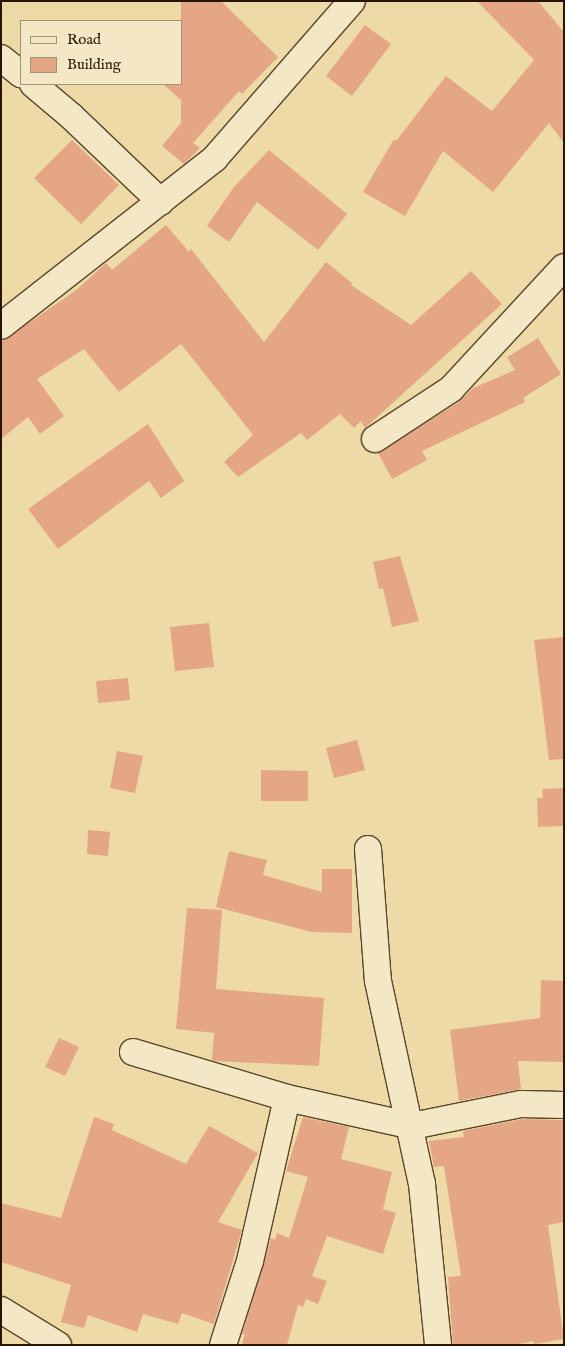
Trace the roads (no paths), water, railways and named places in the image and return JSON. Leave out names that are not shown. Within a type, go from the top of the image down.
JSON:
[{"type":"street","points":[[1,326],[215,158],[352,1]]},
{"type":"street","points":[[1,58],[20,73]]},
{"type":"street","points":[[34,85],[161,202]]},
{"type":"street","points":[[375,439],[450,389],[564,266]]},
{"type":"street","points":[[368,849],[378,981],[412,1126],[422,1184],[438,1345]]},
{"type":"street","points":[[133,1052],[287,1098],[412,1126],[522,1104],[564,1105]]},
{"type":"street","points":[[223,1345],[250,1261],[287,1098]]},
{"type":"street","points":[[1,1310],[58,1345]]}]
